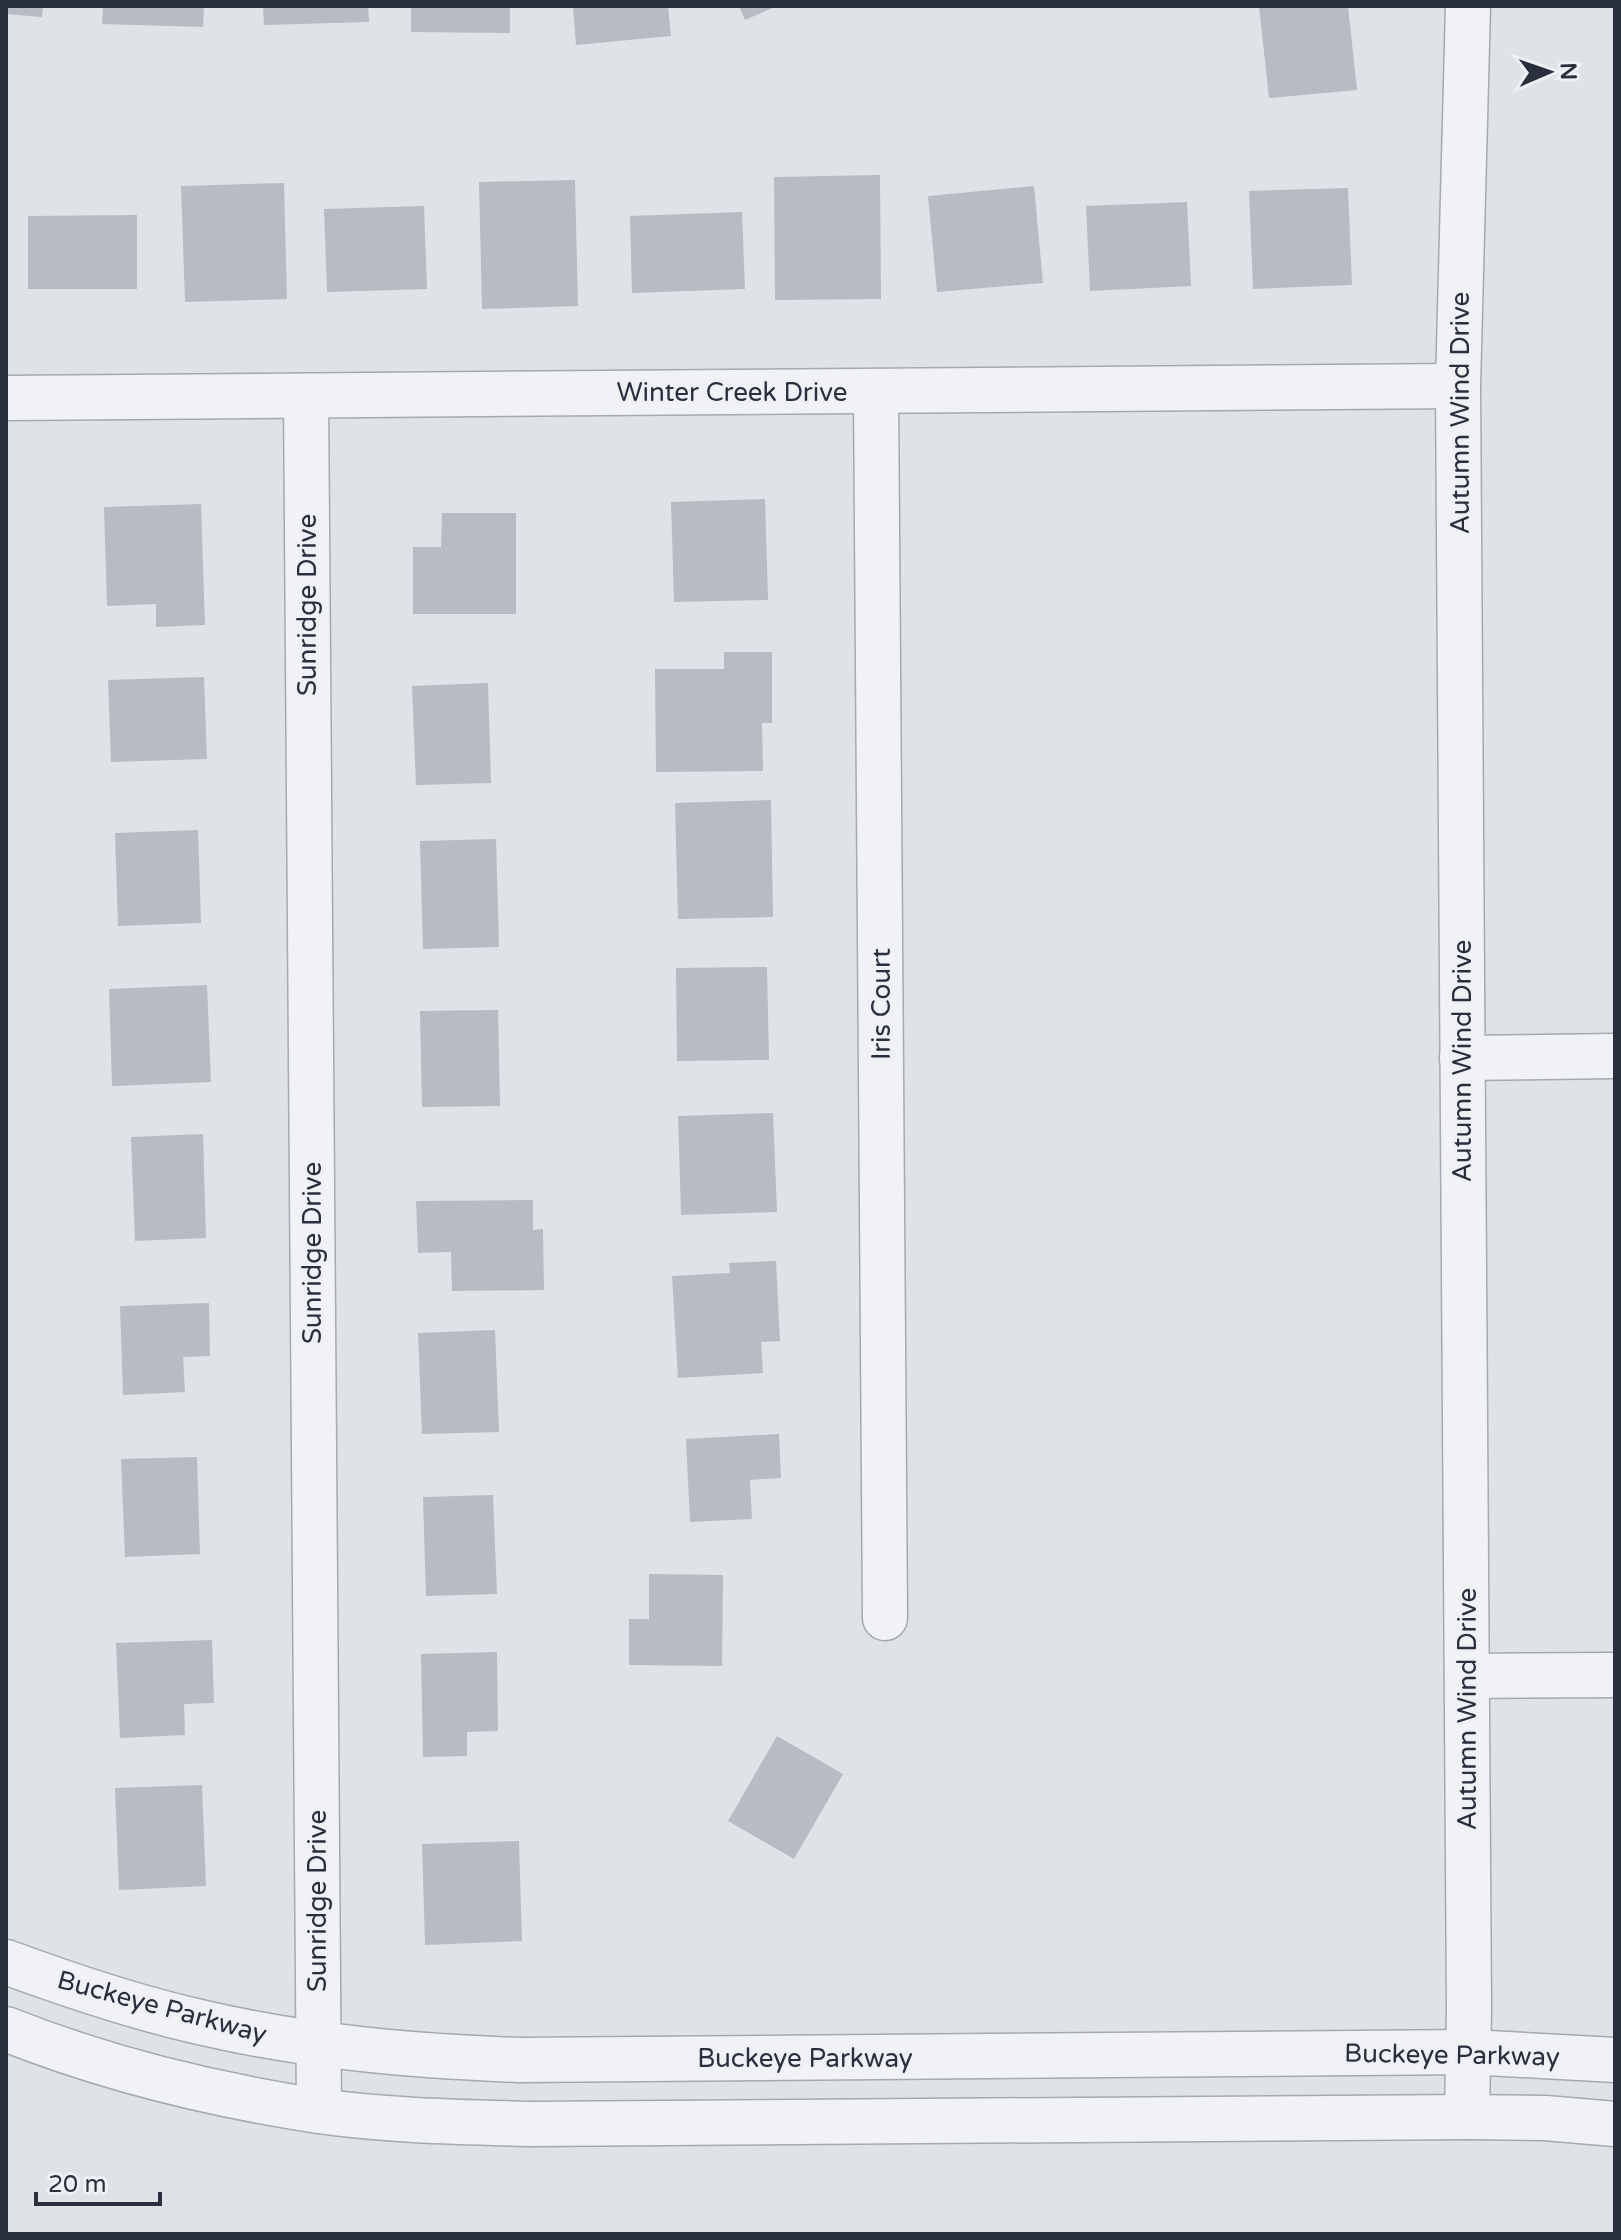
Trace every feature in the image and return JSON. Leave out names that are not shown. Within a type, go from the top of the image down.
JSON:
[{"type":"street","name":"Autumn Wind Drive","points":[[1467,2117],[1458,386],[1468,6]]},
{"type":"street","name":"Winter Creek Drive","points":[[6,398],[1458,386]]},
{"type":"street","name":"Iris Court","points":[[876,391],[885,1618]]},
{"type":"street","name":"Sunridge Drive","points":[[306,396],[319,2111]]},
{"type":"street","points":[[1462,1058],[1615,1056]]},
{"type":"street","points":[[1467,1676],[1615,1675]]},
{"type":"street","name":"Buckeye Parkway","points":[[6,1962],[94,1994],[204,2023],[318,2044],[423,2056],[519,2060],[1469,2052],[1615,2060]]},
{"type":"street","points":[[6,2029],[59,2050],[185,2085],[319,2111],[430,2121],[533,2124],[1467,2117],[1545,2118],[1615,2124]]},
{"type":"building","points":[[6,6],[43,6],[42,17],[6,14]]},
{"type":"building","points":[[103,6],[204,6],[203,27],[102,24]]},
{"type":"building","points":[[263,6],[368,6],[369,22],[264,25]]},
{"type":"building","points":[[411,6],[510,6],[510,33],[411,32]]},
{"type":"building","points":[[573,6],[668,6],[671,36],[576,45]]},
{"type":"building","points":[[739,6],[777,6],[745,20]]},
{"type":"building","points":[[1259,6],[1348,6],[1357,90],[1269,98]]},
{"type":"building","points":[[880,175],[881,299],[775,300],[774,177]]},
{"type":"building","points":[[575,180],[578,306],[482,309],[479,182]]},
{"type":"building","points":[[284,183],[287,299],[185,302],[181,186]]},
{"type":"building","points":[[1034,186],[1043,283],[937,292],[928,196]]},
{"type":"building","points":[[1348,188],[1352,285],[1253,289],[1249,191]]},
{"type":"building","points":[[1187,202],[1191,286],[1090,291],[1086,206]]},
{"type":"building","points":[[424,206],[427,289],[327,292],[324,209]]},
{"type":"building","points":[[742,212],[745,289],[632,293],[630,216]]},
{"type":"building","points":[[137,215],[137,289],[28,289],[28,216]]},
{"type":"building","points":[[765,499],[768,600],[674,602],[671,502]]},
{"type":"building","points":[[201,504],[205,625],[156,627],[156,604],[107,606],[104,507]]},
{"type":"building","points":[[442,513],[516,513],[516,614],[413,614],[413,547],[441,547]]},
{"type":"building","points":[[724,652],[772,652],[772,723],[762,723],[763,771],[656,772],[655,669],[724,669]]},
{"type":"building","points":[[204,677],[207,759],[111,762],[108,680]]},
{"type":"building","points":[[488,683],[491,783],[416,785],[412,686]]},
{"type":"building","points":[[771,800],[773,917],[678,919],[675,803]]},
{"type":"building","points":[[198,830],[201,923],[118,926],[115,833]]},
{"type":"building","points":[[496,839],[499,947],[423,949],[420,841]]},
{"type":"building","points":[[767,967],[769,1060],[677,1061],[676,968]]},
{"type":"building","points":[[207,985],[211,1082],[112,1086],[109,989]]},
{"type":"building","points":[[498,1010],[500,1106],[422,1107],[420,1011]]},
{"type":"building","points":[[773,1113],[777,1212],[681,1215],[678,1116]]},
{"type":"building","points":[[203,1134],[206,1238],[135,1241],[131,1137]]},
{"type":"building","points":[[533,1200],[533,1230],[543,1229],[544,1290],[452,1291],[451,1252],[418,1253],[416,1201]]},
{"type":"building","points":[[776,1261],[780,1341],[761,1342],[763,1373],[678,1378],[672,1276],[730,1273],[729,1263]]},
{"type":"building","points":[[209,1303],[210,1356],[183,1357],[185,1392],[123,1395],[120,1306]]},
{"type":"building","points":[[495,1330],[499,1432],[422,1434],[418,1333]]},
{"type":"building","points":[[779,1434],[781,1478],[750,1480],[752,1519],[690,1522],[686,1439]]},
{"type":"building","points":[[197,1457],[200,1554],[125,1557],[121,1459]]},
{"type":"building","points":[[493,1495],[497,1594],[426,1596],[423,1497]]},
{"type":"building","points":[[649,1574],[723,1575],[722,1666],[629,1665],[629,1619],[649,1619]]},
{"type":"building","points":[[212,1640],[214,1703],[184,1704],[185,1735],[120,1738],[116,1643]]},
{"type":"building","points":[[497,1652],[498,1731],[467,1732],[467,1756],[423,1757],[421,1654]]},
{"type":"building","points":[[777,1736],[843,1774],[794,1859],[728,1821]]},
{"type":"building","points":[[202,1785],[206,1886],[119,1890],[115,1788]]},
{"type":"building","points":[[519,1841],[522,1941],[425,1945],[422,1844]]}]
